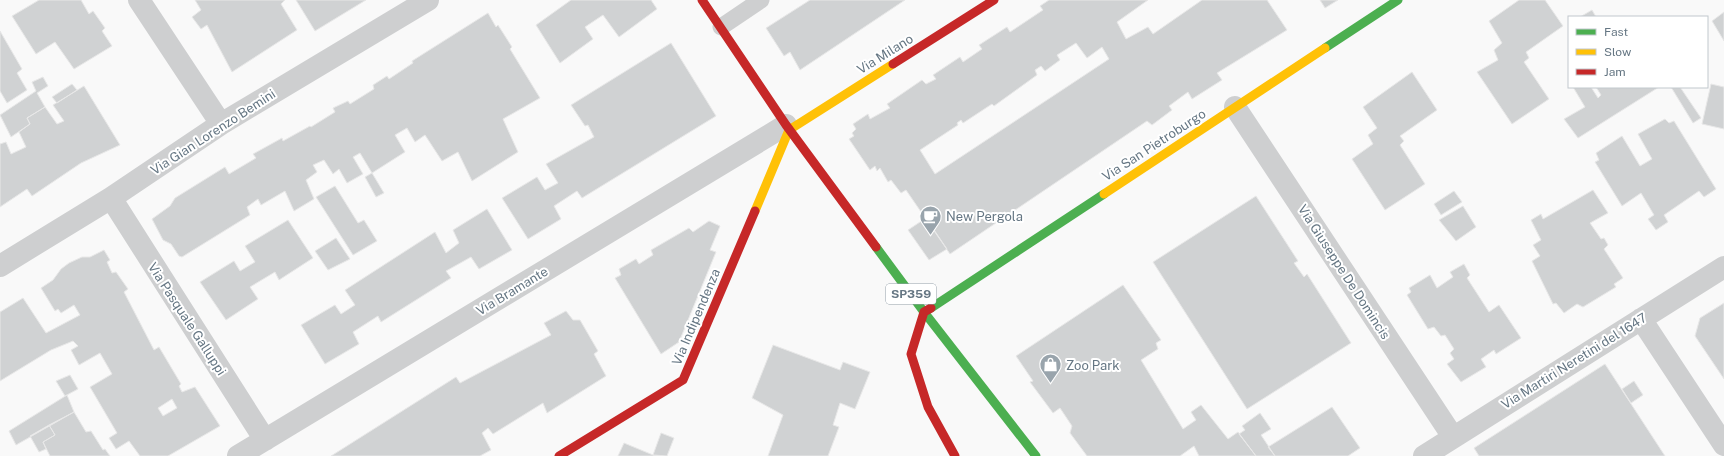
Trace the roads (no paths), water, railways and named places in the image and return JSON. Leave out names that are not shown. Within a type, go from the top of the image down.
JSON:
[{"type":"street","points":[[139,0],[221,124]]},
{"type":"street","name":"Via Gian Lorenzo Bemini","points":[[0,266],[110,198],[221,124],[428,0]]},
{"type":"street","name":"SP359","points":[[702,0],[787,128],[924,312],[1036,456]]},
{"type":"street","name":"Via Milano","points":[[787,128],[994,0]]},
{"type":"street","name":"Via San Pietroburgo","points":[[924,312],[1398,0]]},
{"type":"street","name":"Via Giuseppe De Domincis","points":[[1235,107],[1453,438]]},
{"type":"street","name":"Via Bramante","points":[[238,456],[787,128]]},
{"type":"street","name":"Via Indipendenza","points":[[559,456],[683,380],[787,128]]},
{"type":"street","name":"Via Pasquale Galluppi","points":[[110,198],[265,440]]},
{"type":"street","name":"Via Martiri Neretini del 1647","points":[[1424,456],[1724,267]]},
{"type":"street","points":[[924,312],[911,354],[928,407],[955,456]]},
{"type":"street","points":[[1641,320],[1724,445]]},
{"type":"lane","points":[[721,27],[761,0]]},
{"type":"place","name":"New Pergola","points":[[930,236]]},
{"type":"place","name":"Zoo Park","points":[[1050,384]]}]
